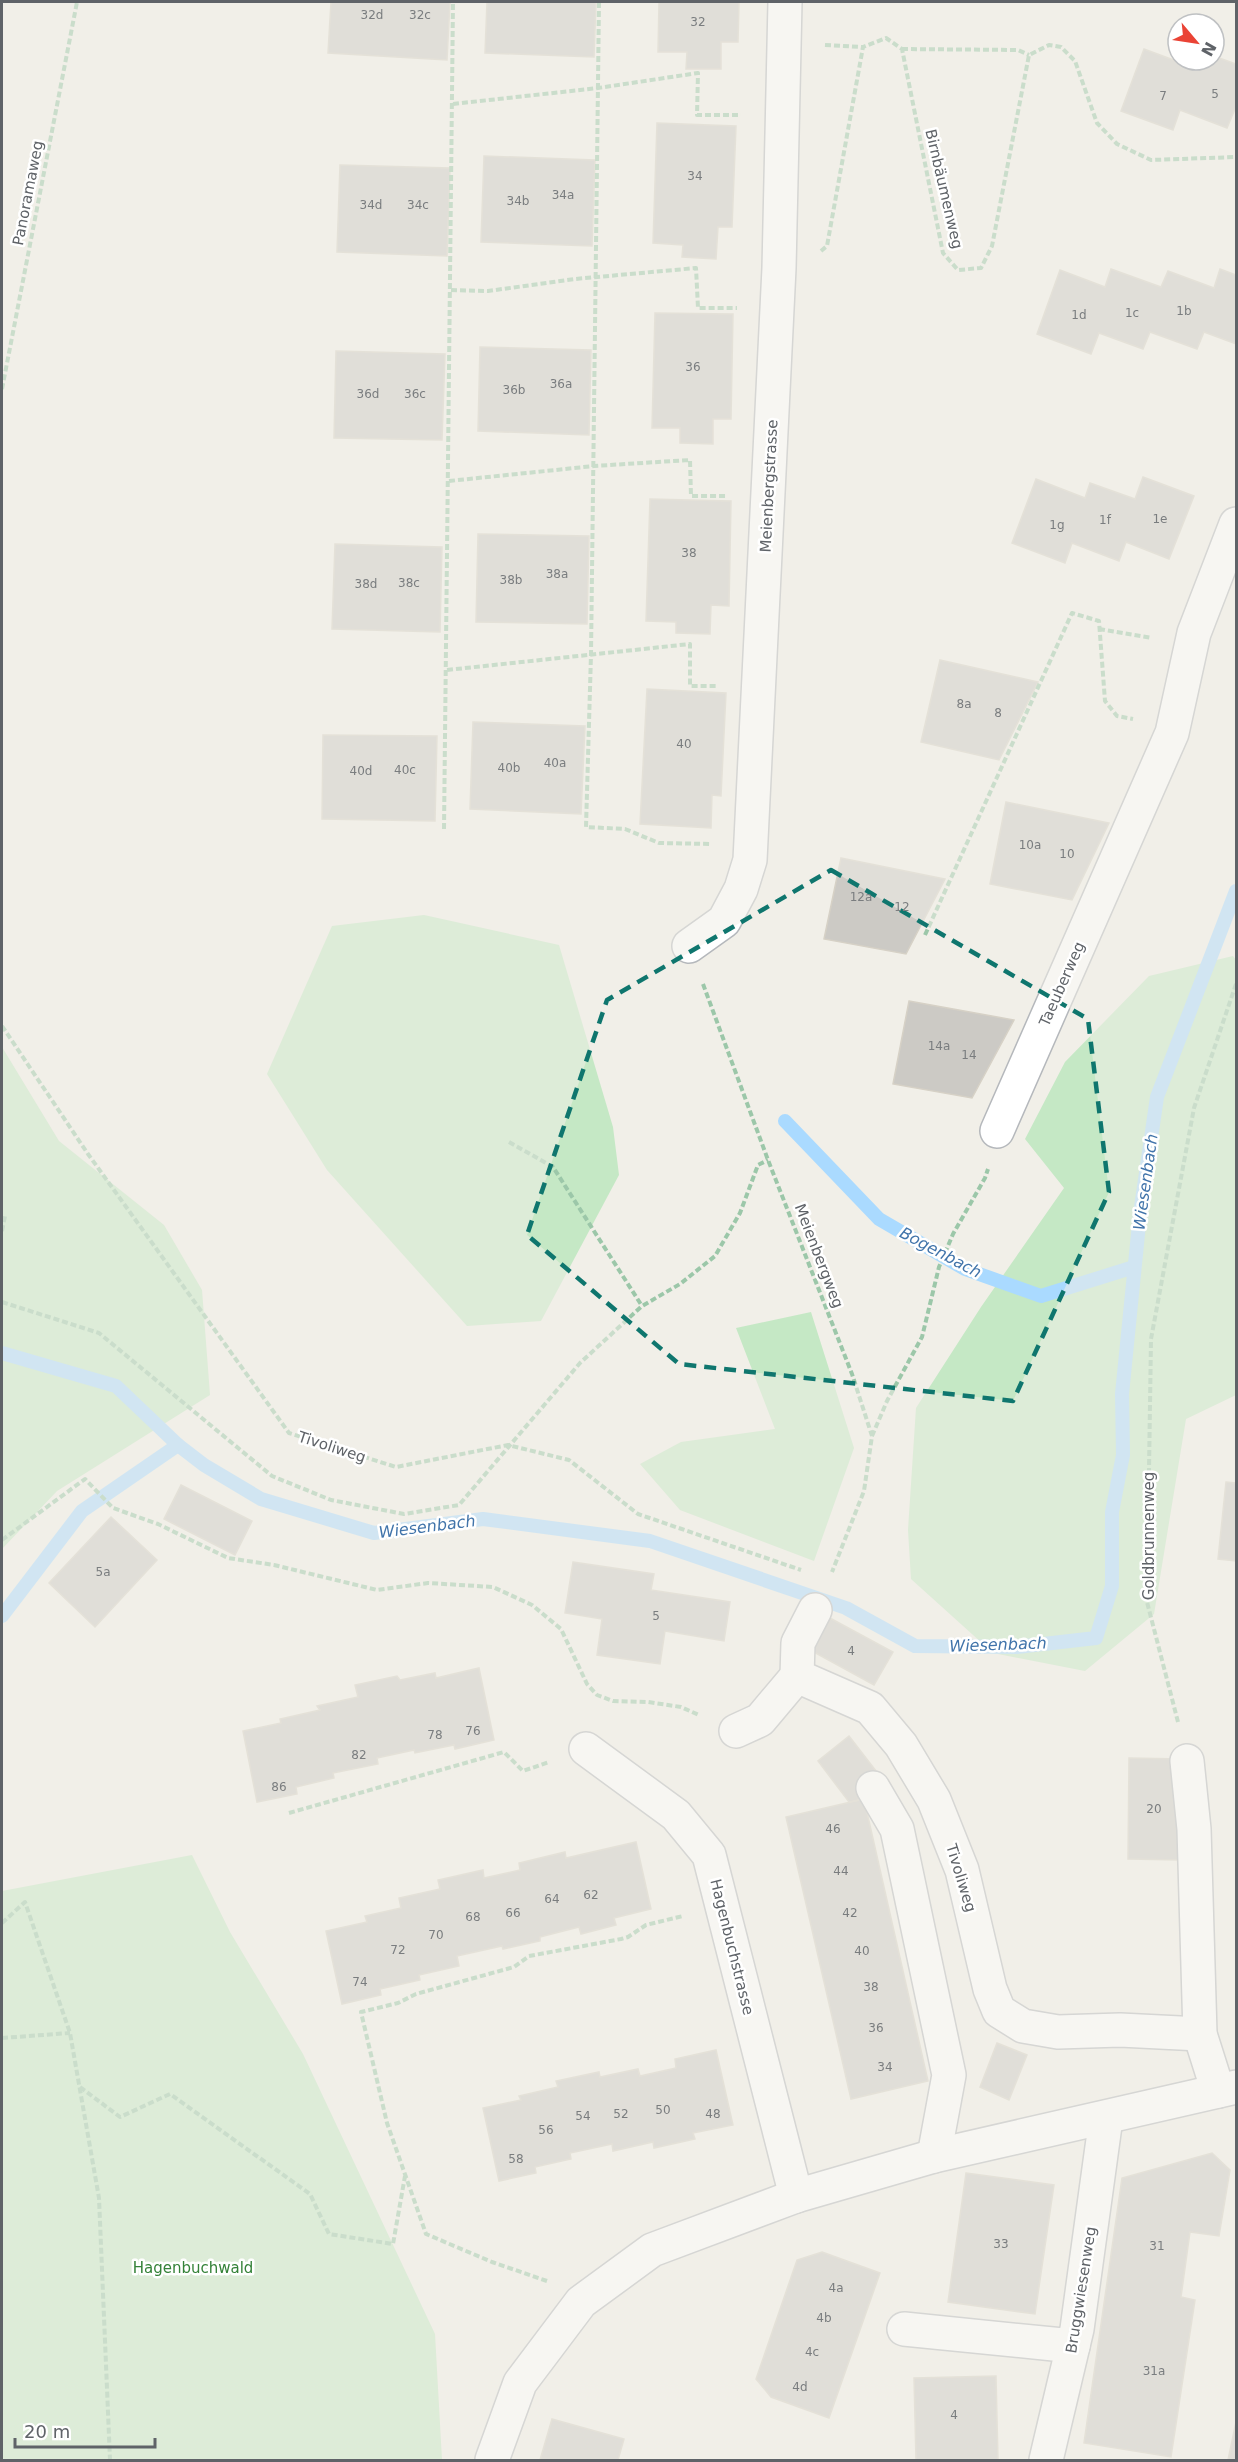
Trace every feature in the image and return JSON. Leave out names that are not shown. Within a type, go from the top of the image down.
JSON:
[{"type":"street","name":"Meienbergstrasse","points":[[689,946],[724,921],[741,890],[750,860],[779,268],[785,2]]},
{"type":"street","name":"Taeuberweg","points":[[997,1131],[1172,733],[1194,633],[1236,524]]},
{"type":"street","points":[[736,1731],[760,1720],[796,1676],[798,1644],[815,1610]]},
{"type":"street","name":"Tivoliweg","points":[[796,1676],[870,1708],[901,1745],[934,1800],[962,1870],[990,1989],[999,2012],[1023,2026],[1058,2032],[1120,2030],[1200,2034]]},
{"type":"street","name":"Hagenbuchstrasse","points":[[586,1749],[676,1815],[709,1855],[796,2196]]},
{"type":"street","points":[[492,2460],[520,2383],[581,2302],[652,2250],[796,2196],[934,2156],[1227,2089],[1200,2034],[1194,1829],[1187,1761]]},
{"type":"street","points":[[873,1788],[897,1829],[949,2075],[934,2156]]},
{"type":"street","name":"Bruggwiesenweg","points":[[1046,2460],[1077,2329],[1106,2118]]},
{"type":"street","points":[[904,2329],[1073,2346]]},
{"type":"path","name":"Panoramaweg","points":[[2,389],[77,2]]},
{"type":"path","points":[[444,830],[453,2]]},
{"type":"path","points":[[599,2],[594,466],[586,827],[626,829],[658,843],[720,844]]},
{"type":"path","points":[[779,268],[805,267],[827,246],[863,47],[886,38],[902,49],[1018,50],[1029,55],[1048,45],[1061,47],[1075,61],[1097,123],[1117,144],[1151,160],[1236,157]]},
{"type":"path","name":"Birnbäumenweg","points":[[902,49],[943,253],[958,270],[981,268],[992,246],[1029,55]]},
{"type":"path","points":[[453,104],[598,88],[698,73],[698,115],[737,115]]},
{"type":"path","points":[[451,290],[488,291],[596,277],[696,268],[698,308],[733,308]]},
{"type":"path","points":[[449,482],[594,466],[690,460],[691,496],[731,496]]},
{"type":"path","points":[[925,935],[1072,613],[1099,621],[1105,701],[1117,716]]},
{"type":"path","points":[[1099,629],[1133,636]]},
{"type":"path","points":[[447,670],[690,644],[690,686],[728,686]]},
{"type":"path","name":"Meienbergweg","points":[[689,946],[768,1160],[852,1374],[872,1436],[864,1491],[829,1579]]},
{"type":"path","name":"Goldbrunnenweg","points":[[1187,1761],[1147,1602],[1150,1339],[1194,1108],[1236,984]]},
{"type":"path","name":"Tivoliweg","points":[[2,1026],[88,1154],[289,1433],[396,1467],[508,1445],[569,1460],[638,1514],[807,1572]]},
{"type":"path","points":[[872,1436],[887,1401],[921,1336],[939,1267],[953,1234],[985,1178],[997,1131]]},
{"type":"path","points":[[509,1142],[553,1167],[642,1306]]},
{"type":"path","points":[[2,1302],[99,1333],[272,1476],[331,1500],[404,1514],[459,1505],[580,1363],[642,1306],[680,1284],[715,1256],[740,1212],[758,1165],[768,1160]]},
{"type":"path","points":[[2,1231],[5,1216]]},
{"type":"path","points":[[2,1540],[85,1479],[113,1508],[158,1524],[228,1558],[274,1565],[377,1590],[428,1583],[493,1587],[532,1605],[561,1629],[586,1684],[597,1695],[613,1701],[648,1702],[681,1707],[736,1731]]},
{"type":"path","points":[[289,1813],[504,1752],[523,1771]]},
{"type":"path","points":[[2,1923],[25,1902],[70,2034],[99,2198],[110,2460]]},
{"type":"path","points":[[590,2295],[492,2262],[426,2234],[387,2123],[361,2012],[398,2003],[416,1994],[514,1966],[529,1956],[621,1939],[646,1925],[674,1918]]},
{"type":"path","points":[[2,2038],[70,2034]]},
{"type":"path","points":[[79,2087],[120,2117],[170,2094],[310,2194],[329,2234],[393,2244],[406,2174]]},
{"type":"highlighted area","points":[[831,870],[1088,1019],[1109,1192],[1013,1401],[679,1364],[527,1235],[607,1000]]},
{"type":"green space","points":[[424,915],[559,945],[613,1127],[619,1175],[541,1321],[467,1326],[327,1170],[267,1074],[332,926]]},
{"type":"green space","points":[[1233,956],[1236,960],[1236,1395],[1186,1419],[1154,1614],[1085,1671],[993,1653],[911,1579],[908,1530],[916,1408],[981,1307],[1064,1188],[1025,1139],[1065,1062],[1149,976]]},
{"type":"green space","points":[[2,1047],[59,1141],[164,1225],[202,1290],[210,1395],[57,1491],[2,1549]]},
{"type":"green space","points":[[811,1312],[854,1448],[814,1561],[680,1510],[640,1464],[681,1442],[775,1429],[736,1328]]},
{"type":"green space","name":"Hagenbuchwald","points":[[192,1855],[230,1932],[303,2054],[435,2334],[442,2460],[2,2460],[2,1891]]},
{"type":"building","points":[[331,2],[450,2],[447,60],[328,53]]},
{"type":"building","points":[[487,2],[596,2],[594,57],[485,53]]},
{"type":"building","points":[[659,2],[739,2],[738,42],[721,42],[721,69],[686,69],[687,52],[658,52]]},
{"type":"building","points":[[1144,49],[1166,57],[1166,72],[1226,72],[1226,60],[1236,64],[1236,109],[1227,128],[1180,110],[1173,130],[1121,111]]},
{"type":"building","points":[[657,123],[736,126],[732,227],[718,227],[716,259],[682,257],[683,245],[653,243]]},
{"type":"building","points":[[484,156],[595,160],[592,246],[481,242]]},
{"type":"building","points":[[340,165],[450,168],[447,256],[337,252]]},
{"type":"building","points":[[1111,269],[1161,287],[1168,271],[1214,288],[1220,269],[1236,275],[1236,344],[1204,332],[1197,349],[1150,332],[1143,349],[1099,333],[1091,354],[1037,334],[1060,270],[1105,287]]},
{"type":"building","points":[[655,313],[733,314],[731,419],[713,419],[713,444],[680,443],[680,428],[652,428]]},
{"type":"building","points":[[480,347],[591,350],[589,435],[478,431]]},
{"type":"building","points":[[336,351],[445,354],[442,440],[334,438]]},
{"type":"building","points":[[1143,477],[1194,496],[1169,559],[1126,542],[1119,561],[1072,543],[1065,563],[1012,543],[1036,479],[1085,498],[1090,483],[1135,499]]},
{"type":"building","points":[[650,499],[731,501],[729,606],[711,605],[710,634],[676,633],[676,622],[646,621]]},
{"type":"building","points":[[478,534],[589,536],[587,624],[476,622]]},
{"type":"building","points":[[335,544],[442,547],[440,632],[332,629]]},
{"type":"building","points":[[940,660],[1038,682],[999,760],[921,742]]},
{"type":"building","points":[[647,689],[726,693],[721,796],[712,795],[711,828],[640,824]]},
{"type":"building","points":[[473,722],[585,726],[581,814],[470,809]]},
{"type":"building","points":[[323,735],[437,736],[435,821],[322,819]]},
{"type":"building","points":[[1006,802],[1109,823],[1072,900],[990,884]]},
{"type":"building","points":[[841,858],[945,879],[906,954],[824,939]]},
{"type":"building","points":[[909,1001],[1014,1020],[972,1098],[893,1084]]},
{"type":"building","points":[[1226,1482],[1236,1483],[1236,1561],[1218,1559]]},
{"type":"building","points":[[181,1485],[252,1521],[235,1555],[164,1519]]},
{"type":"building","points":[[111,1517],[157,1560],[95,1627],[49,1583]]},
{"type":"building","points":[[573,1562],[654,1574],[651,1590],[730,1602],[724,1641],[665,1631],[660,1664],[597,1655],[602,1619],[565,1613]]},
{"type":"building","points":[[828,1617],[893,1652],[874,1685],[810,1650]]},
{"type":"building","points":[[479,1668],[494,1740],[455,1749],[454,1745],[377,1758],[378,1764],[333,1773],[334,1778],[296,1787],[297,1794],[257,1802],[243,1731],[281,1723],[280,1719],[320,1710],[317,1706],[358,1697],[355,1685],[397,1676],[400,1680],[435,1673],[436,1678]]},
{"type":"building","points":[[849,1736],[883,1780],[864,1799],[849,1802],[818,1761]]},
{"type":"building","points":[[1129,1758],[1181,1759],[1180,1860],[1128,1859]]},
{"type":"building","points":[[864,1799],[928,2081],[851,2099],[786,1817]]},
{"type":"building","points":[[636,1842],[651,1909],[614,1918],[616,1925],[581,1934],[579,1927],[540,1937],[540,1941],[503,1949],[502,1946],[457,1956],[459,1966],[419,1975],[420,1980],[380,1989],[381,1995],[342,2004],[326,1931],[367,1922],[365,1916],[401,1908],[399,1898],[440,1889],[438,1880],[483,1870],[484,1878],[520,1870],[519,1863],[565,1852],[566,1858]]},
{"type":"building","points":[[997,2043],[1027,2055],[1009,2100],[980,2087]]},
{"type":"building","points":[[716,2050],[733,2125],[693,2133],[695,2139],[654,2148],[653,2142],[613,2151],[612,2144],[570,2153],[571,2159],[535,2167],[536,2173],[499,2181],[483,2108],[521,2100],[519,2096],[558,2087],[556,2081],[599,2072],[600,2077],[638,2069],[640,2076],[676,2068],[675,2059]]},
{"type":"building","points":[[1212,2153],[1230,2170],[1219,2236],[1190,2232],[1181,2297],[1195,2300],[1171,2457],[1084,2443],[1122,2178]]},
{"type":"building","points":[[966,2173],[1054,2185],[1035,2314],[948,2302]]},
{"type":"building","points":[[822,2252],[880,2273],[829,2418],[771,2397],[756,2379],[797,2260]]},
{"type":"building","points":[[996,2376],[998,2460],[916,2460],[914,2378]]},
{"type":"building","points":[[552,2419],[624,2439],[618,2460],[540,2460]]},
{"type":"building","points":[[1236,2422],[1236,2460],[1228,2460]]},
{"type":"waterway","name":"Wiesenbach","points":[[2,1353],[116,1386],[178,1445],[204,1465],[261,1499],[374,1533],[483,1519],[650,1541],[846,1608],[915,1646],[1017,1647],[1096,1638],[1112,1586],[1112,1512],[1123,1455],[1122,1394],[1140,1214],[1157,1097],[1236,891]]},
{"type":"waterway","name":"Bogenbach","points":[[785,1121],[879,1219],[965,1269],[1041,1296],[1134,1267]]},
{"type":"waterway","name":"Wiesenbach","points":[[2,1616],[82,1511],[178,1445]]}]
